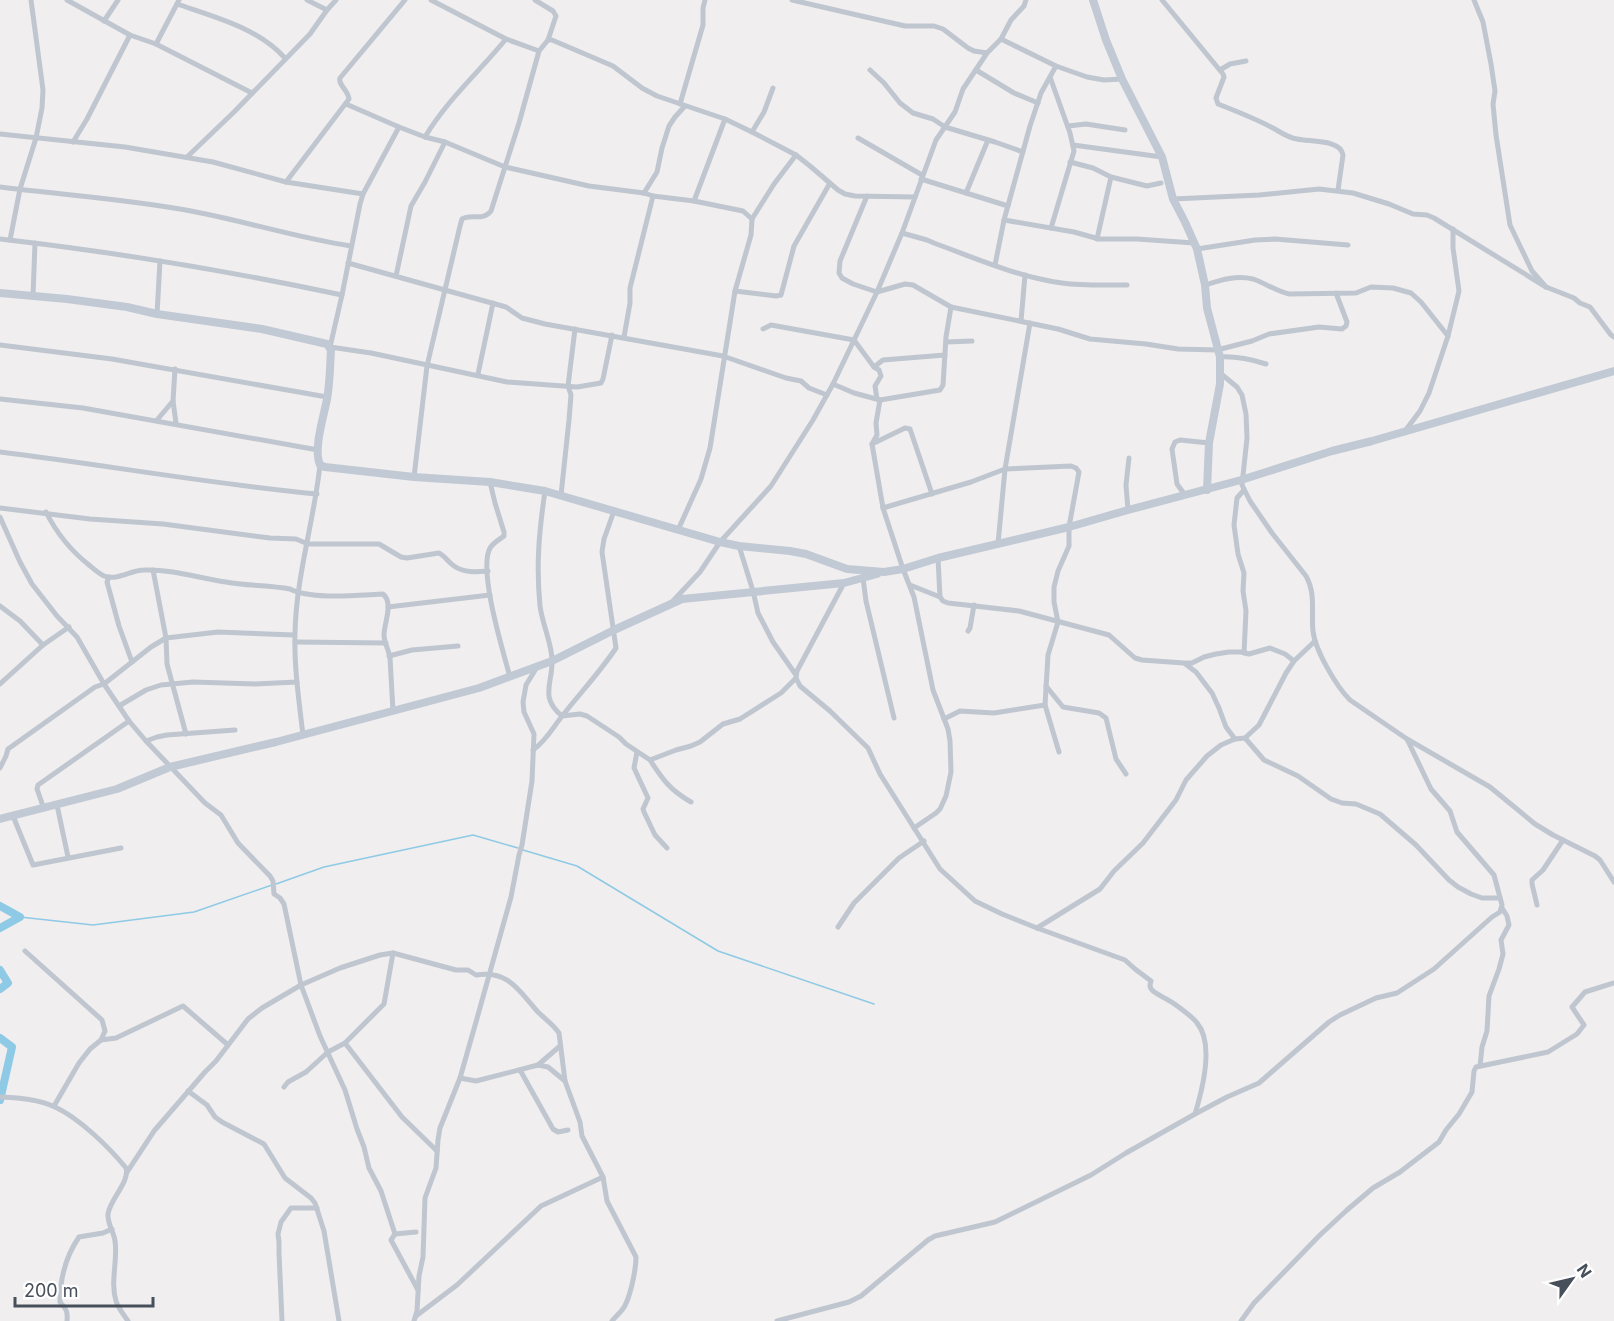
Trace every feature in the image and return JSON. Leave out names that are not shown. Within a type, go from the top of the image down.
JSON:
[{"type":"street","points":[[10,240],[20,189],[36,138],[42,108],[43,90],[31,0]]},
{"type":"street","points":[[66,0],[130,35],[156,44],[252,93]]},
{"type":"street","points":[[104,21],[118,0]]},
{"type":"street","points":[[307,0],[327,10]]},
{"type":"street","points":[[187,158],[310,33],[336,0]]},
{"type":"street","points":[[286,182],[349,99],[349,94],[340,82],[340,78],[405,0]]},
{"type":"street","points":[[431,0],[506,39],[539,51]]},
{"type":"street","points":[[414,477],[427,366],[462,219],[465,217],[481,218],[491,211],[539,51],[548,40],[556,16],[554,11],[535,0]]},
{"type":"street","points":[[644,193],[657,172],[669,126],[682,105],[704,25],[705,0]]},
{"type":"street","points":[[792,0],[905,26],[934,26],[943,29],[968,48],[987,53]]},
{"type":"street","points":[[671,603],[699,572],[720,542],[771,486],[813,420],[877,292],[902,233],[936,140],[955,112],[963,89],[975,70],[1001,39],[1011,20],[1024,6],[1026,0]]},
{"type":"street","points":[[1093,0],[1122,79],[1162,157],[1173,199],[1196,246],[1220,373],[1209,443],[1207,490]]},
{"type":"street","points":[[1162,0],[1224,77],[1216,98],[1218,105],[1270,126],[1294,139],[1313,140],[1339,147],[1343,155],[1338,190]]},
{"type":"street","points":[[1474,0],[1483,22],[1491,64],[1495,91],[1493,104],[1496,135],[1510,225],[1532,271],[1546,287]]},
{"type":"street","points":[[156,44],[178,2],[261,37],[267,43],[275,46],[285,58]]},
{"type":"street","points":[[73,142],[130,35]]},
{"type":"street","points":[[425,136],[446,106],[506,39]]},
{"type":"street","points":[[1001,39],[1056,66],[1095,79],[1122,79]]},
{"type":"street","points":[[548,40],[604,61],[657,96],[725,119],[752,132],[796,155],[845,194],[915,197]]},
{"type":"street","points":[[1220,70],[1230,64],[1246,61]]},
{"type":"street","points":[[995,265],[1006,208],[1038,103],[1056,66]]},
{"type":"street","points":[[870,70],[900,103],[913,113],[933,119],[945,127],[1023,152]]},
{"type":"street","points":[[975,70],[1014,93],[1038,103]]},
{"type":"street","points":[[1050,77],[1068,126],[1074,151],[1051,228]]},
{"type":"street","points":[[752,132],[764,112],[773,88]]},
{"type":"street","points":[[346,104],[399,127],[444,142],[505,167],[589,186],[694,201],[743,211],[752,219]]},
{"type":"street","points":[[694,201],[725,119]]},
{"type":"street","points":[[1068,126],[1086,124],[1125,130]]},
{"type":"street","points":[[303,735],[294,635],[298,593],[317,494],[320,465],[318,450],[327,397],[330,347],[363,194],[399,127]]},
{"type":"street","points":[[0,134],[125,147],[213,162],[286,182],[363,194]]},
{"type":"street","points":[[858,138],[921,177],[1006,208]]},
{"type":"street","points":[[966,193],[988,140]]},
{"type":"street","points":[[396,276],[411,206],[444,142]]},
{"type":"street","points":[[1073,145],[1162,157]]},
{"type":"street","points":[[678,530],[701,479],[710,448],[723,356],[735,291],[751,235],[752,219],[796,155]]},
{"type":"street","points":[[1070,162],[1093,168],[1111,177],[1147,186],[1161,183]]},
{"type":"street","points":[[1096,239],[1111,177]]},
{"type":"street","points":[[735,291],[781,295],[794,246],[830,183]]},
{"type":"street","points":[[0,187],[189,210],[323,242],[351,246]]},
{"type":"street","points":[[1173,199],[1259,195],[1319,189],[1338,190],[1389,204],[1413,214],[1427,215],[1546,287],[1590,307],[1614,337]]},
{"type":"street","points":[[624,337],[630,303],[630,288],[653,196]]},
{"type":"street","points":[[867,196],[840,261],[839,273],[842,278],[853,284],[877,292],[905,284],[913,285],[951,307],[1058,329],[1090,339],[1234,356],[1266,364]]},
{"type":"street","points":[[1004,220],[1074,232],[1096,239],[1196,246],[1275,239],[1348,245]]},
{"type":"street","points":[[1405,431],[1430,393],[1459,291],[1453,248],[1453,229]]},
{"type":"street","points":[[902,233],[1025,275],[1061,283],[1126,285]]},
{"type":"street","points":[[0,238],[249,275],[342,295]]},
{"type":"street","points":[[33,296],[35,243]]},
{"type":"street","points":[[157,314],[160,261]]},
{"type":"street","points":[[348,263],[506,307],[522,318],[545,324],[723,356],[801,381],[809,388],[827,395]]},
{"type":"street","points":[[1021,321],[1025,275]]},
{"type":"street","points":[[1205,285],[1240,277],[1254,279],[1289,294],[1356,293],[1371,287],[1393,288],[1411,293],[1448,336]]},
{"type":"street","points":[[0,293],[117,306],[157,314],[262,328],[324,343],[330,347],[371,353],[507,382],[578,387],[600,383],[603,379],[612,335]]},
{"type":"street","points":[[1218,354],[1269,334],[1319,327],[1342,329],[1347,322],[1336,293]]},
{"type":"street","points":[[478,375],[493,303]]},
{"type":"street","points":[[833,384],[854,393],[878,399],[940,390],[943,384],[951,307]]},
{"type":"street","points":[[998,544],[1005,470],[1030,323]]},
{"type":"street","points":[[763,329],[771,325],[854,340],[874,367],[879,370],[881,376],[875,387],[878,399],[877,435],[872,444],[883,508],[910,585],[919,616],[933,690],[949,735],[951,772],[946,796],[940,809],[914,828]]},
{"type":"street","points":[[561,495],[571,395],[568,386],[575,329]]},
{"type":"street","points":[[946,342],[972,341]]},
{"type":"street","points":[[0,345],[175,369],[327,397]]},
{"type":"street","points":[[874,367],[883,360],[945,356]]},
{"type":"street","points":[[175,369],[173,401],[176,423]]},
{"type":"street","points":[[6,818],[117,789],[170,767],[276,742],[479,688],[552,660],[682,599],[844,584],[1207,490],[1332,451],[1614,371]]},
{"type":"street","points":[[1220,373],[1231,381],[1242,395],[1246,414],[1247,438],[1241,480],[1244,490],[1272,533],[1311,584],[1315,641],[1334,681],[1343,693],[1407,739],[1490,787],[1535,824],[1595,856],[1614,882]]},
{"type":"street","points":[[0,399],[83,408],[158,420],[318,450]]},
{"type":"street","points":[[158,420],[173,401]]},
{"type":"street","points":[[872,444],[904,428],[910,429],[932,494]]},
{"type":"street","points":[[1185,495],[1177,484],[1172,449],[1175,442],[1180,440],[1209,443]]},
{"type":"street","points":[[0,452],[97,464],[250,488],[317,494]]},
{"type":"street","points":[[1128,510],[1126,485],[1129,458]]},
{"type":"street","points":[[320,465],[414,477],[490,482],[545,491],[720,542],[739,546],[790,550],[848,569],[884,572]]},
{"type":"street","points":[[883,508],[1005,470],[1071,466],[1079,472],[1069,527],[1069,546],[1054,587],[1058,622],[1048,655],[1045,705],[1059,752]]},
{"type":"street","points":[[490,482],[504,532],[504,536],[489,549],[490,595],[510,676]]},
{"type":"street","points":[[1244,490],[1237,498],[1234,525],[1238,554],[1244,573],[1242,591],[1246,611],[1244,653]]},
{"type":"street","points":[[545,491],[538,533],[537,565],[540,609],[552,660],[548,686],[550,701],[562,716],[580,714],[587,716],[619,737],[650,760],[666,784],[691,802]]},
{"type":"street","points":[[0,508],[296,539],[308,544],[380,544],[401,557],[439,553],[466,572],[488,571]]},
{"type":"street","points":[[534,750],[551,734],[562,716],[595,678],[616,648],[603,552],[604,539],[614,511]]},
{"type":"street","points":[[46,512],[56,531],[74,553],[101,574],[109,577],[133,571],[172,571],[226,582],[290,589],[298,593],[342,596],[383,594],[388,599],[384,638],[389,656],[393,711]]},
{"type":"street","points":[[0,517],[32,584],[82,644],[104,684],[129,721],[205,803],[221,815],[238,843],[273,880],[274,894],[284,904],[301,985],[345,1090],[369,1168],[381,1191],[395,1234]]},
{"type":"street","points":[[739,546],[758,613],[800,686],[831,711],[868,748],[880,774],[940,869],[975,901],[1037,928],[1125,960],[1151,981],[1152,990],[1197,1022],[1206,1046],[1206,1062],[1204,1085],[1195,1114]]},
{"type":"street","points":[[938,558],[940,597]]},
{"type":"street","points":[[153,570],[166,638],[167,664],[186,734]]},
{"type":"street","points":[[109,577],[107,582],[132,662]]},
{"type":"street","points":[[863,578],[866,601],[894,718]]},
{"type":"street","points":[[650,760],[700,742],[723,724],[740,719],[781,693],[796,677],[796,671],[844,584]]},
{"type":"street","points":[[910,585],[940,597],[948,603],[1019,611],[1109,635],[1135,658],[1142,660],[1191,663],[1216,654],[1229,652],[1254,654],[1262,649],[1270,648],[1285,654],[1294,661]]},
{"type":"street","points":[[388,607],[490,595]]},
{"type":"street","points":[[968,631],[974,605]]},
{"type":"street","points":[[0,606],[20,621],[43,645]]},
{"type":"street","points":[[0,684],[43,645],[69,627]]},
{"type":"street","points":[[0,768],[8,749],[95,687],[104,684],[166,638],[218,632],[294,635]]},
{"type":"street","points":[[1037,928],[1100,889],[1114,871],[1143,843],[1176,800],[1186,780],[1207,756],[1221,745],[1235,739],[1245,738],[1259,726],[1276,690],[1294,661],[1315,641]]},
{"type":"street","points":[[295,642],[386,644]]},
{"type":"street","points":[[389,656],[423,649],[458,646]]},
{"type":"street","points":[[1184,663],[1196,672],[1212,693],[1226,728],[1235,739]]},
{"type":"street","points":[[415,1319],[423,1257],[425,1198],[436,1168],[440,1128],[460,1078],[512,897],[522,845],[532,781],[534,750],[534,735],[524,712],[523,702],[526,685],[538,666]]},
{"type":"street","points":[[119,706],[146,690],[161,685],[193,682],[255,684],[297,682]]},
{"type":"street","points":[[1047,686],[1063,707],[1099,713],[1106,718],[1116,759],[1126,774]]},
{"type":"street","points":[[944,719],[960,711],[994,712],[1045,705]]},
{"type":"street","points":[[44,809],[37,789],[38,785],[129,721]]},
{"type":"street","points":[[146,741],[157,737],[235,730]]},
{"type":"street","points":[[1245,738],[1264,760],[1298,776],[1331,799],[1356,804],[1380,814],[1416,845],[1458,887],[1482,898],[1500,898]]},
{"type":"street","points":[[1407,739],[1431,789],[1450,811],[1457,832],[1494,875],[1502,908],[1507,916],[1509,925],[1501,940],[1503,954],[1488,996],[1487,1031],[1480,1066]]},
{"type":"street","points":[[637,752],[634,768],[648,798],[643,809],[655,835],[667,848]]},
{"type":"street","points":[[57,805],[68,857]]},
{"type":"street","points":[[0,810],[33,865],[121,848]]},
{"type":"street","points":[[1537,905],[1532,879],[1543,870],[1563,840]]},
{"type":"street","points":[[838,927],[854,903],[900,858],[924,841]]},
{"type":"street","points":[[777,1321],[849,1302],[861,1296],[928,1240],[942,1234],[995,1222],[1092,1175],[1195,1114],[1252,1086],[1266,1078],[1340,1015],[1376,998],[1389,996],[1434,969],[1502,908]]},
{"type":"street","points":[[25,951],[102,1020],[105,1032],[101,1040],[90,1049],[79,1064],[54,1106]]},
{"type":"street","points":[[284,1087],[288,1082],[306,1072],[328,1052],[345,1043],[384,1004],[393,953]]},
{"type":"street","points":[[128,1321],[116,1303],[114,1294],[116,1244],[108,1215],[128,1172],[154,1131],[216,1061],[254,1012],[301,985],[340,968],[393,953],[456,970],[468,969],[476,975],[489,973],[512,983],[559,1033],[565,1081],[580,1122],[582,1136],[603,1177],[607,1201],[636,1257],[626,1304],[612,1321]]},
{"type":"street","points":[[1241,1321],[1254,1303],[1347,1210],[1373,1188],[1400,1172],[1439,1143],[1446,1130],[1460,1114],[1472,1092],[1474,1071],[1480,1066],[1548,1052],[1577,1034],[1584,1025],[1572,1007],[1585,992],[1614,983]]},
{"type":"street","points":[[101,1040],[116,1038],[183,1006],[228,1045]]},
{"type":"street","points":[[345,1043],[402,1117],[437,1151]]},
{"type":"street","points":[[460,1078],[477,1081],[538,1065],[560,1046]]},
{"type":"street","points":[[538,1065],[548,1067],[565,1081]]},
{"type":"street","points":[[463,1066],[471,1080]]},
{"type":"street","points":[[520,1070],[554,1129],[558,1132],[568,1130]]},
{"type":"street","points":[[188,1091],[207,1105],[215,1117],[222,1122],[264,1144],[285,1178],[311,1198],[317,1208],[324,1231],[339,1321]]},
{"type":"street","points":[[0,1097],[54,1106],[98,1138],[117,1156],[128,1172]]},
{"type":"street","points":[[415,1319],[457,1286],[541,1206],[603,1177]]},
{"type":"street","points":[[282,1321],[278,1234],[281,1222],[291,1208],[317,1208]]},
{"type":"street","points":[[67,1321],[66,1307],[60,1302],[61,1278],[75,1243],[79,1237],[103,1233],[112,1228]]},
{"type":"street","points":[[395,1234],[416,1232]]},
{"type":"street","points":[[395,1234],[391,1240],[418,1290]]},
{"type":"waterway","points":[[276,884],[324,867],[473,835],[518,848]]},
{"type":"waterway","points":[[523,850],[577,866],[718,951],[874,1004]]},
{"type":"waterway","points":[[20,917],[93,925],[194,912],[272,885]]},
{"type":"waterway","points":[[0,906],[20,917],[0,928]]},
{"type":"waterway","points":[[0,970],[8,983],[0,989]]},
{"type":"waterway","points":[[0,1038],[12,1047],[0,1100]]}]
